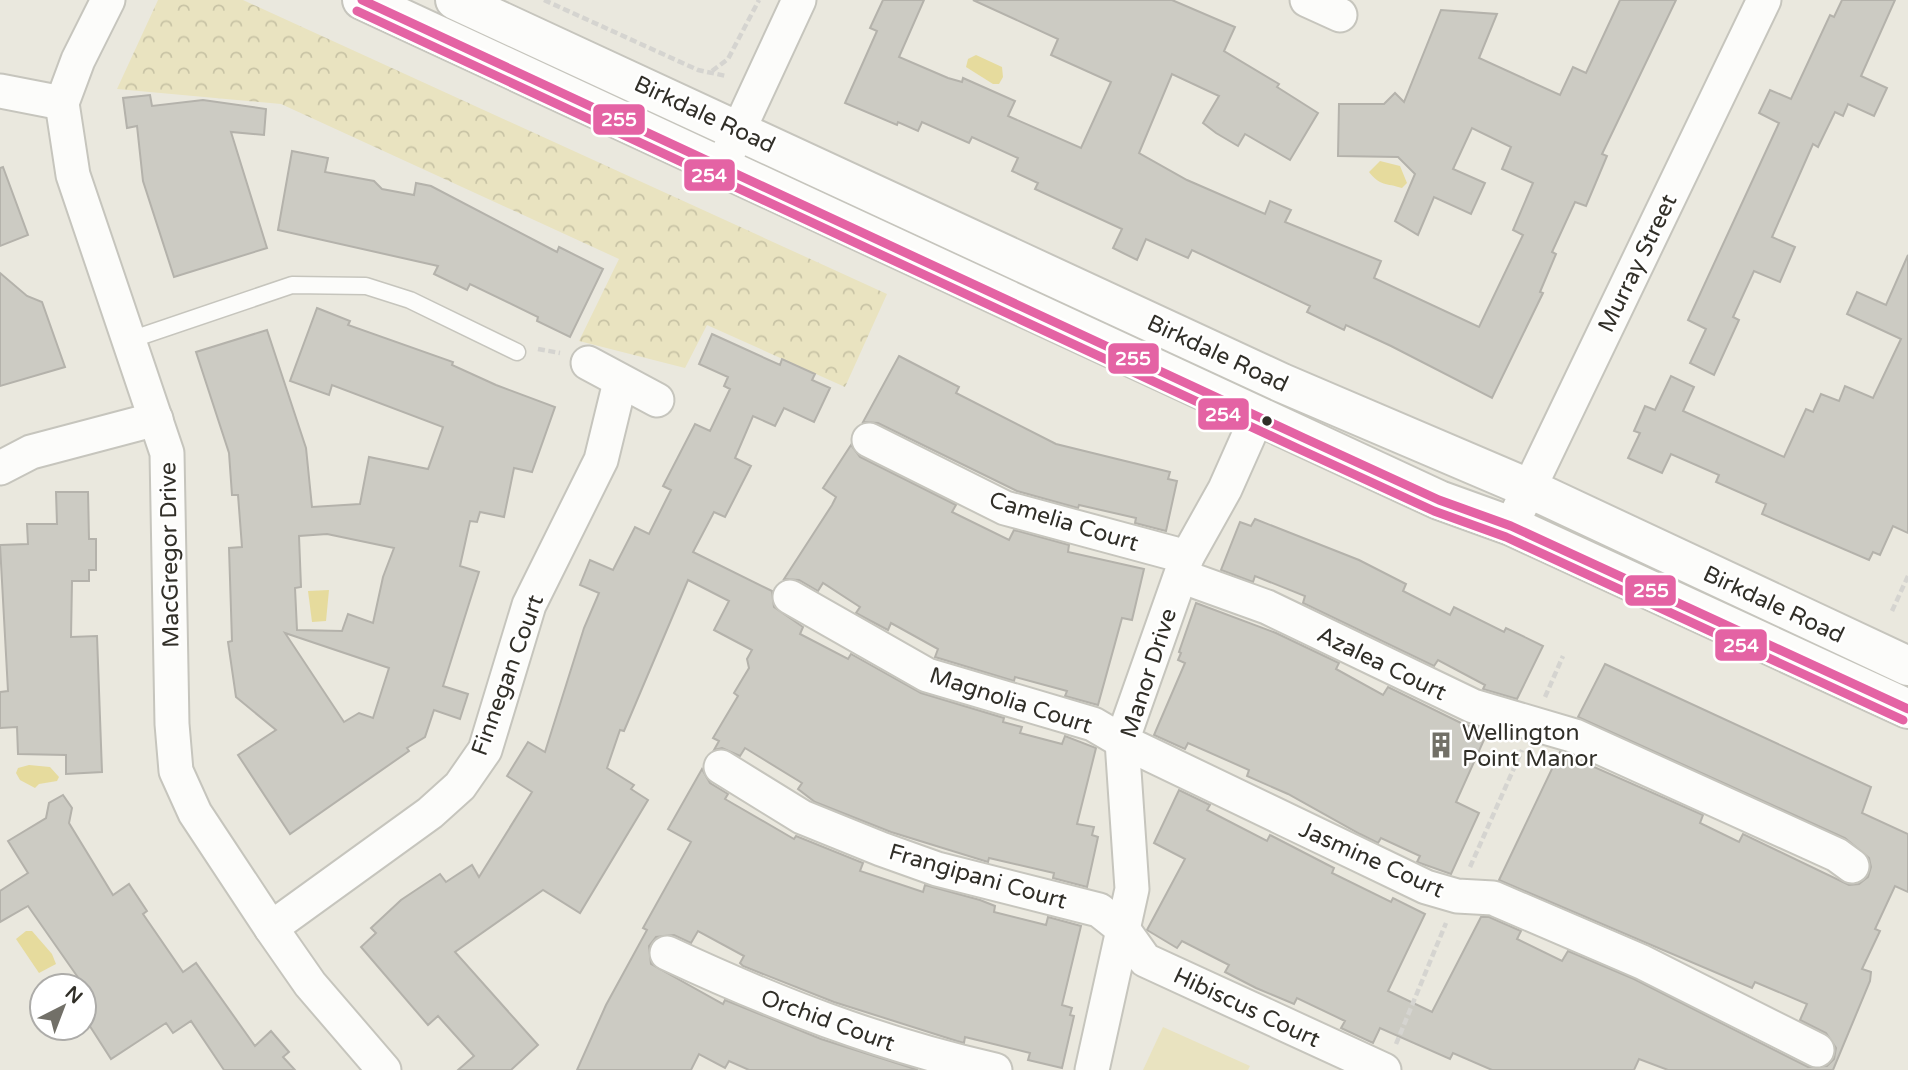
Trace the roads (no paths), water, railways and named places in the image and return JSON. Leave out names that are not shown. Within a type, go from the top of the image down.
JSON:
[{"type":"main road","name":"Birkdale Road","points":[[362,0],[722,166],[937,271],[1439,500],[1511,526],[1908,709]]},
{"type":"main road","name":"Birkdale Road","points":[[455,0],[739,129],[1282,383],[1528,488],[1907,661]]},
{"type":"street","name":"MacGregor Drive","points":[[108,0],[78,60],[62,103],[73,175],[167,453],[170,498],[172,724],[176,771],[195,813],[271,928],[310,984],[384,1070]]},
{"type":"street","points":[[722,166],[799,0]]},
{"type":"street","points":[[1307,0],[1340,15]]},
{"type":"street","name":"Murray Street","points":[[1511,526],[1764,0]]},
{"type":"street","points":[[0,91],[62,103]]},
{"type":"street","points":[[588,363],[657,400]]},
{"type":"street","name":"Finnegan Court","points":[[271,928],[430,813],[460,786],[485,750],[529,605],[601,460],[620,382]]},
{"type":"street","name":"Manor Drive","points":[[1097,1066],[1132,889],[1122,741],[1184,567],[1225,489],[1256,417]]},
{"type":"street","points":[[0,468],[30,452],[156,418]]},
{"type":"street","name":"Camelia Court","points":[[869,440],[1005,508],[1184,567]]},
{"type":"street","name":"Azalea Court","points":[[1184,567],[1473,706],[1575,736],[1837,855],[1852,866]]},
{"type":"street","name":"Magnolia Court","points":[[790,597],[927,676],[1093,724],[1122,741]]},
{"type":"street","name":"Jasmine Court","points":[[1122,741],[1426,887],[1457,896],[1493,898],[1642,962],[1817,1050]]},
{"type":"street","name":"Frangipani Court","points":[[721,767],[802,817],[824,827],[937,869],[1099,910],[1123,929]]},
{"type":"street","name":"Hibiscus Court","points":[[1123,929],[1145,960],[1390,1058]]},
{"type":"street","name":"Orchid Court","points":[[667,953],[807,1015],[881,1041],[995,1070]]},
{"type":"lane","points":[[130,340],[292,285],[366,286],[410,300],[517,352]]},
{"type":"place","name":"Wellington Point Manor","points":[[1441,745]]}]
